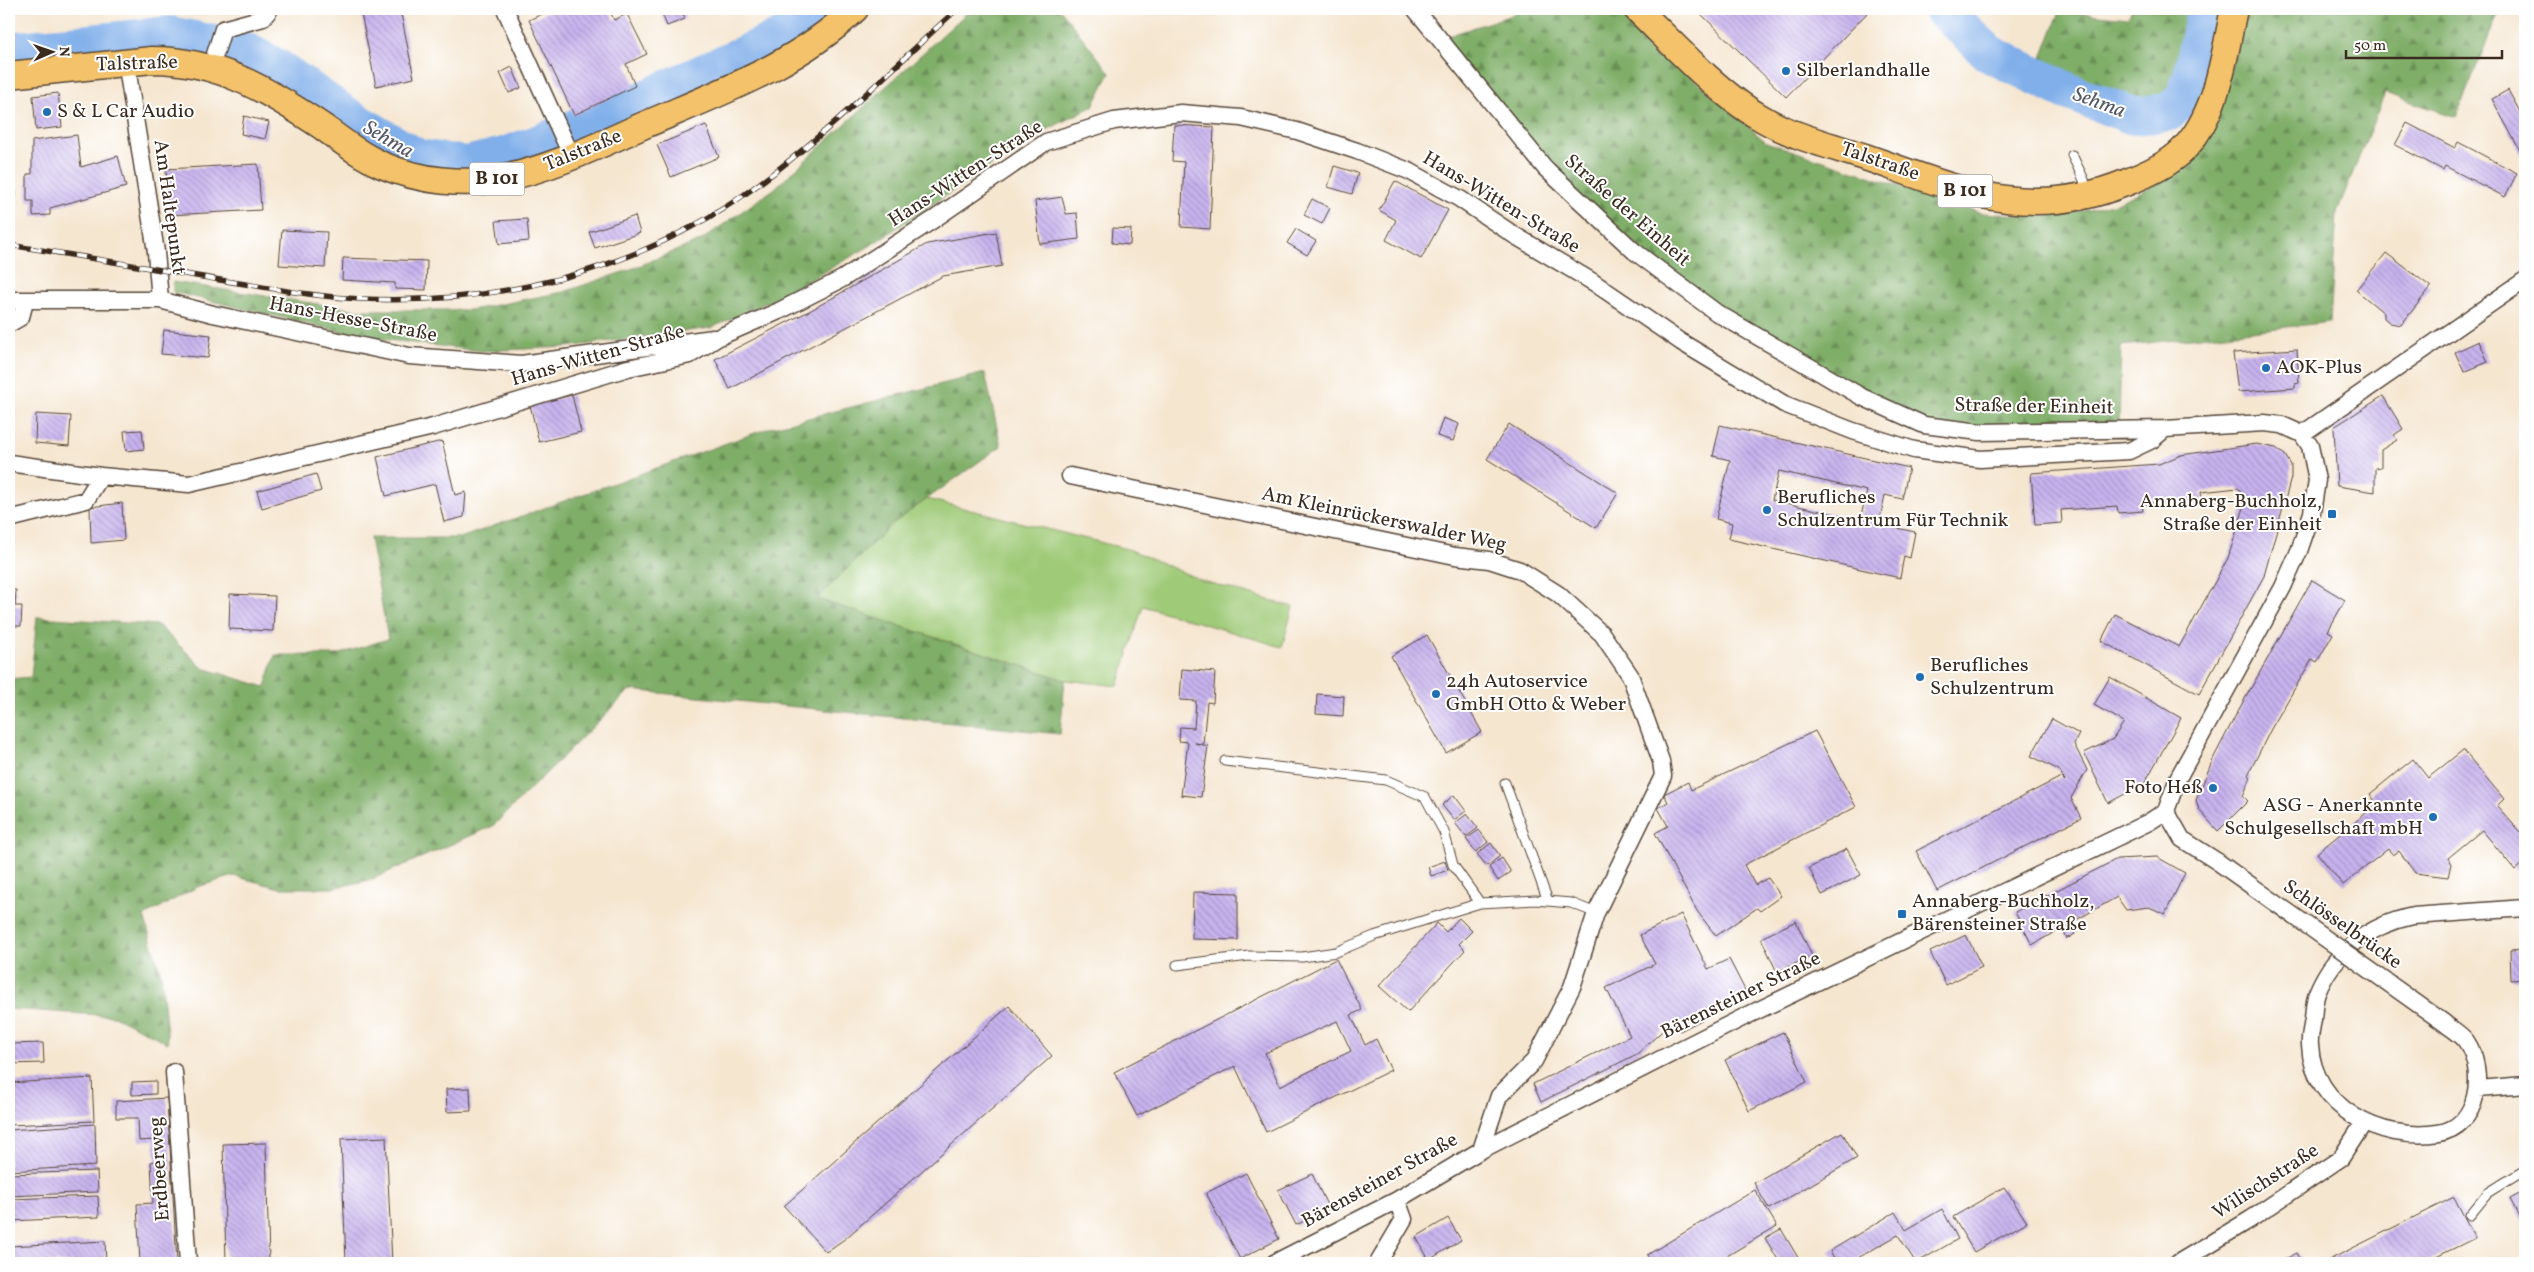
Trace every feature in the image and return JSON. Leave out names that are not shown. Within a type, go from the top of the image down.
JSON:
[{"type":"main road","name":"Talstraße","points":[[9,76],[126,61],[213,60],[288,104],[362,154],[382,165],[413,175],[468,182],[503,178],[542,168],[569,149],[741,84],[787,60],[823,38],[855,9]]},
{"type":"main road","name":"Talstraße","points":[[1637,9],[1728,94],[1757,116],[1787,131],[1962,190],[1994,199],[2023,202],[2087,196],[2137,178],[2182,152],[2196,132],[2219,81],[2234,9]]},
{"type":"street","points":[[213,60],[223,29],[263,18],[270,9]]},
{"type":"street","points":[[505,9],[569,149]]},
{"type":"street","name":"Straße der Einheit","points":[[1415,9],[1545,168],[1634,251],[1717,313],[1862,397],[1924,425],[1980,432],[2165,429],[2264,423],[2282,425],[2302,434]]},
{"type":"street","name":"Am Haltepunkt","points":[[126,61],[156,252],[160,300]]},
{"type":"street","name":"Hans-Witten-Straße","points":[[9,463],[101,476],[189,484],[433,427],[619,370],[690,355],[719,337],[779,311],[842,279],[933,220],[1046,142],[1114,121],[1181,113],[1241,118],[1297,131],[1357,151],[1408,171],[1460,199],[1514,235],[1593,282],[1681,342],[1784,404],[1853,431],[1914,450],[1980,459],[2130,451],[2152,440],[2165,429]]},
{"type":"street","points":[[2166,811],[2178,778],[2283,587],[2299,551],[2312,513],[2317,480],[2310,446],[2302,434],[2525,280]]},
{"type":"street","name":"Hans-Hesse-Straße","points":[[17,301],[160,300],[213,314],[409,356],[521,364],[719,337]]},
{"type":"street","points":[[9,324],[21,317],[17,301]]},
{"type":"street","points":[[9,520],[86,500],[101,476]]},
{"type":"street","name":"Am Kleinrückerswalder Weg","points":[[1070,476],[1455,556],[1489,560],[1520,570],[1558,594],[1602,634],[1630,675],[1661,761],[1663,776],[1596,913],[1572,987],[1534,1061],[1499,1096],[1481,1150]]},
{"type":"street","name":"Schlösselbrücke","points":[[2166,811],[2182,839],[2218,862],[2466,1040],[2478,1066],[2478,1089]]},
{"type":"street","name":"Bärensteiner Straße","points":[[1274,1263],[1397,1200],[1481,1150],[1740,1019],[2149,822],[2166,811]]},
{"type":"street","points":[[2525,908],[2413,916],[2396,919],[2362,935],[2331,965],[2317,994],[2310,1045],[2314,1064],[2323,1085],[2340,1108],[2363,1124],[2411,1135],[2440,1133],[2456,1124],[2468,1112],[2478,1089],[2525,1085]]},
{"type":"street","name":"Erdbeerweg","points":[[174,1072],[188,1263]]},
{"type":"street","name":"Wilischstraße","points":[[2178,1263],[2251,1219],[2341,1158],[2363,1124]]},
{"type":"street","points":[[1378,1263],[1404,1219],[1397,1200]]},
{"type":"lane","points":[[2072,155],[2084,180],[2087,196]]},
{"type":"lane","points":[[1225,761],[1386,780],[1425,797],[1444,832],[1453,865],[1480,903]]},
{"type":"lane","points":[[1505,783],[1548,901]]},
{"type":"lane","points":[[1177,965],[1249,956],[1302,956],[1336,952],[1374,936],[1480,903],[1548,901],[1571,903],[1596,913]]},
{"type":"lane","points":[[2470,1215],[2488,1193],[2525,1170]]},
{"type":"green space","points":[[971,9],[1060,9],[1110,73],[1093,106],[1037,135],[868,247],[782,296],[711,328],[566,347],[481,351],[364,337],[173,292],[173,282],[357,310],[471,310],[563,292],[626,271],[700,241],[774,189]]},
{"type":"green space","points":[[1530,9],[1620,9],[1653,44],[1766,142],[1981,213],[2043,216],[2088,210],[2116,203],[2156,185],[2186,161],[2226,87],[2247,9],[2500,9],[2456,117],[2385,93],[2337,212],[2330,322],[2121,346],[2119,430],[1924,425],[1717,313],[1545,168],[1439,39]]},
{"type":"green space","points":[[2132,9],[2222,9],[2202,81],[2192,95],[2173,102],[2149,117],[2037,71],[2060,11],[2128,18]]},
{"type":"green space","points":[[985,373],[1001,446],[892,524],[817,599],[1065,680],[1060,734],[630,690],[493,826],[370,880],[332,888],[280,888],[234,876],[197,887],[144,916],[161,975],[168,1043],[114,1016],[9,1009],[9,679],[31,677],[37,617],[158,625],[203,668],[265,687],[275,655],[336,655],[388,639],[370,538],[460,538],[769,428]]},
{"type":"green space","points":[[927,499],[1131,550],[1203,581],[1293,607],[1282,647],[1143,606],[1118,686],[1065,680],[817,599],[892,524]]},
{"type":"building","points":[[360,9],[400,9],[414,78],[376,86]]},
{"type":"building","points":[[553,9],[609,9],[614,20],[627,14],[647,54],[626,64],[635,86],[574,115],[529,20]]},
{"type":"building","points":[[660,9],[681,9],[685,19],[667,26]]},
{"type":"building","name":"Silberlandhalle","points":[[1696,9],[1871,9],[1786,97]]},
{"type":"building","points":[[512,67],[521,88],[509,93],[500,73]]},
{"type":"building","points":[[2508,90],[2525,121],[2525,160],[2492,99]]},
{"type":"building","name":"S & L Car Audio","points":[[58,93],[62,127],[36,130],[33,96]]},
{"type":"building","points":[[244,116],[269,122],[265,139],[241,134]]},
{"type":"building","points":[[2407,123],[2455,148],[2458,142],[2517,173],[2505,197],[2445,166],[2443,170],[2395,145]]},
{"type":"building","points":[[706,125],[719,157],[671,177],[657,145]]},
{"type":"building","points":[[1174,125],[1214,127],[1210,229],[1181,227],[1184,162],[1172,161]]},
{"type":"building","points":[[77,135],[81,167],[118,156],[126,187],[50,208],[50,215],[33,216],[33,201],[27,201],[27,174],[32,174],[32,141]]},
{"type":"building","points":[[258,164],[261,210],[169,215],[166,169]]},
{"type":"building","points":[[1334,166],[1358,173],[1352,194],[1328,187]]},
{"type":"building","points":[[1395,181],[1448,210],[1421,259],[1386,240],[1396,220],[1379,210]]},
{"type":"building","points":[[9,191],[16,192],[13,222],[9,222]]},
{"type":"building","points":[[1062,197],[1066,214],[1077,213],[1079,239],[1040,244],[1035,201]]},
{"type":"building","points":[[1312,199],[1330,208],[1322,224],[1304,215]]},
{"type":"building","points":[[635,216],[640,233],[595,248],[589,232]]},
{"type":"building","points":[[527,219],[529,241],[499,244],[496,221]]},
{"type":"building","points":[[1113,228],[1131,229],[1130,245],[1112,243]]},
{"type":"building","points":[[1296,229],[1316,241],[1307,255],[1287,243]]},
{"type":"building","points":[[282,230],[327,232],[325,268],[279,265]]},
{"type":"building","points":[[996,232],[1002,266],[943,276],[730,389],[715,359],[813,309],[927,244]]},
{"type":"building","points":[[2386,253],[2431,287],[2401,325],[2390,323],[2384,318],[2384,313],[2356,290]]},
{"type":"building","points":[[343,258],[427,261],[426,290],[395,289],[395,283],[342,280]]},
{"type":"building","points":[[164,330],[211,335],[208,358],[161,354]]},
{"type":"building","points":[[2479,341],[2488,362],[2464,372],[2455,352]]},
{"type":"building","name":"AOK-Plus","points":[[2297,349],[2299,383],[2295,384],[2295,388],[2238,392],[2233,353]]},
{"type":"building","points":[[572,395],[581,432],[539,442],[530,405]]},
{"type":"building","points":[[2383,396],[2403,429],[2394,435],[2397,440],[2381,450],[2381,467],[2375,468],[2375,492],[2337,486],[2334,427]]},
{"type":"building","points":[[36,414],[71,416],[69,446],[35,443]]},
{"type":"building","points":[[1443,418],[1459,424],[1453,441],[1437,436]]},
{"type":"building","points":[[1509,424],[1618,493],[1596,528],[1487,459]]},
{"type":"building","name":"Berufliches Schulzentrum Für Technik","points":[[1720,425],[1909,468],[1902,499],[1885,495],[1879,524],[1915,532],[1910,558],[1904,556],[1900,578],[1729,539],[1732,523],[1716,519],[1730,460],[1713,456]],"holes":[[[1779,471],[1867,491],[1860,520],[1772,500]]]},
{"type":"building","points":[[142,430],[144,449],[126,451],[124,431]]},
{"type":"building","points":[[442,441],[455,495],[466,492],[464,517],[444,522],[435,484],[386,496],[377,457]]},
{"type":"building","points":[[2256,444],[2276,448],[2285,455],[2291,465],[2291,478],[2264,576],[2199,694],[2101,641],[2115,614],[2179,647],[2228,558],[2247,498],[2238,488],[2201,492],[2202,500],[2142,504],[2143,511],[2118,513],[2117,506],[2061,510],[2062,523],[2035,525],[2031,473],[2159,464],[2181,455]]},
{"type":"building","points":[[316,474],[321,491],[262,508],[257,491]]},
{"type":"building","points":[[122,503],[124,540],[91,543],[90,507]]},
{"type":"building","points":[[2312,580],[2345,600],[2328,631],[2333,634],[2317,662],[2312,659],[2271,729],[2248,775],[2251,777],[2243,796],[2248,801],[2218,831],[2199,810],[2196,800],[2213,759],[2238,711]]},
{"type":"building","points":[[9,590],[16,590],[15,606],[22,606],[21,626],[9,626]]},
{"type":"building","points":[[230,594],[275,596],[273,631],[229,629]]},
{"type":"building","name":"24h Autoservice GmbH Otto & Weber","points":[[1427,635],[1482,732],[1446,753],[1391,656]]},
{"type":"building","points":[[1182,669],[1215,672],[1213,703],[1207,702],[1203,744],[1195,743],[1208,746],[1201,797],[1181,795],[1188,742],[1179,741],[1180,727],[1194,728],[1196,701],[1180,700]]},
{"type":"building","points":[[2110,677],[2181,718],[2144,784],[2108,803],[2084,753],[2113,739],[2124,722],[2094,705]]},
{"type":"building","points":[[1317,694],[1344,696],[1343,716],[1316,714]]},
{"type":"building","points":[[2052,719],[2079,734],[2074,744],[2087,770],[2071,798],[2081,818],[1937,891],[1916,851],[2061,777],[2065,781],[2059,770],[2031,756]]},
{"type":"building","points":[[1815,731],[1856,807],[1744,865],[1755,885],[1768,878],[1781,896],[1760,911],[1757,908],[1716,936],[1697,911],[1655,833],[1668,826],[1658,808],[1668,802],[1664,794],[1688,782],[1691,790]]},
{"type":"building","name":"ASG - Anerkannte Schulgesellschaft mbH","points":[[2463,750],[2504,799],[2497,806],[2520,832],[2525,828],[2525,861],[2515,870],[2482,830],[2448,858],[2451,864],[2448,877],[2415,873],[2399,851],[2393,855],[2388,849],[2343,885],[2317,853],[2377,804],[2370,794],[2413,759],[2428,778]]},
{"type":"building","points":[[1454,795],[1466,811],[1454,820],[1442,805]]},
{"type":"building","points":[[1467,814],[1478,828],[1466,837],[1455,823]]},
{"type":"building","points":[[1479,830],[1488,842],[1476,852],[1466,839]]},
{"type":"building","points":[[1491,843],[1500,856],[1487,866],[1477,854]]},
{"type":"building","points":[[1847,849],[1861,875],[1822,895],[1809,868]]},
{"type":"building","points":[[2157,857],[2185,873],[2165,914],[2149,907],[2126,910],[2117,897],[2069,924],[2075,934],[2067,939],[2062,928],[2032,945],[2015,912],[2117,859]]},
{"type":"building","points":[[1502,858],[1511,872],[1498,881],[1489,867]]},
{"type":"building","points":[[1445,861],[1448,870],[1431,876],[1428,867]]},
{"type":"building","points":[[1193,892],[1238,893],[1238,940],[1192,939]]},
{"type":"building","points":[[1681,914],[1708,969],[1729,959],[1748,996],[1680,1031],[1670,1024],[1637,1054],[1541,1102],[1533,1084],[1630,1036],[1606,988],[1655,964],[1640,935]]},
{"type":"building","points":[[1459,918],[1472,931],[1459,944],[1465,950],[1408,1012],[1379,986],[1437,923],[1446,932]]},
{"type":"building","points":[[1796,921],[1812,956],[1777,972],[1761,938]]},
{"type":"building","points":[[1966,935],[1982,967],[1946,985],[1930,952]]},
{"type":"building","points":[[2525,949],[2525,979],[2511,980],[2510,950]]},
{"type":"building","points":[[1336,959],[1362,1010],[1351,1015],[1365,1045],[1376,1039],[1391,1070],[1266,1132],[1235,1066],[1137,1116],[1114,1072]],"holes":[[[1337,1021],[1351,1051],[1280,1086],[1265,1053]]]},
{"type":"building","points":[[1009,1006],[1052,1056],[846,1238],[826,1252],[784,1206]]},
{"type":"building","points":[[1783,1032],[1807,1082],[1749,1111],[1725,1060]]},
{"type":"building","points":[[43,1043],[44,1063],[9,1064],[9,1044]]},
{"type":"building","points":[[92,1078],[94,1121],[9,1125],[9,1083]]},
{"type":"building","points":[[156,1081],[156,1094],[132,1095],[132,1082]]},
{"type":"building","points":[[470,1088],[471,1111],[447,1112],[446,1089]]},
{"type":"building","points":[[167,1098],[177,1263],[140,1263],[137,1204],[153,1203],[151,1162],[156,1161],[154,1140],[139,1141],[138,1118],[116,1118],[116,1101]]},
{"type":"building","points":[[95,1124],[96,1166],[9,1171],[9,1130]]},
{"type":"building","points":[[1842,1132],[1857,1158],[1769,1209],[1754,1183]]},
{"type":"building","points":[[386,1137],[392,1263],[346,1263],[341,1139]]},
{"type":"building","points":[[266,1143],[269,1263],[226,1263],[223,1144]]},
{"type":"building","points":[[97,1171],[98,1192],[9,1196],[9,1174]]},
{"type":"building","points":[[1246,1173],[1279,1239],[1240,1259],[1206,1193]]},
{"type":"building","points":[[1312,1174],[1329,1209],[1296,1225],[1278,1190]]},
{"type":"building","points":[[2004,1187],[2027,1222],[1974,1252],[1953,1217]]},
{"type":"building","points":[[1755,1190],[1777,1226],[1722,1259],[1725,1263],[1652,1263],[1647,1255]]},
{"type":"building","points":[[2525,1191],[2525,1228],[2510,1199]]},
{"type":"building","points":[[98,1196],[99,1217],[9,1221],[9,1199]]},
{"type":"building","points":[[2454,1197],[2475,1238],[2424,1263],[2323,1263]]},
{"type":"building","points":[[1942,1209],[1958,1239],[1916,1263],[1898,1235],[1849,1263],[1837,1263],[1830,1251],[1895,1212],[1906,1230]]},
{"type":"building","points":[[1448,1218],[1461,1240],[1429,1260],[1416,1237]]},
{"type":"building","points":[[1781,1229],[1800,1261],[1796,1263],[1780,1263],[1765,1238]]},
{"type":"building","points":[[105,1241],[106,1263],[9,1263],[9,1246]]},
{"type":"building","points":[[2297,1253],[2303,1263],[2277,1263]]},
{"type":"waterway","name":"Sehma","points":[[9,51],[171,35],[244,50],[281,70],[353,120],[418,158],[467,165],[504,156],[532,146],[618,111],[782,37],[814,9]]},
{"type":"waterway","name":"Sehma","points":[[1942,9],[1990,54],[2067,91],[2133,116],[2169,112],[2183,99],[2191,79],[2206,9]]},
{"type":"railway","points":[[9,245],[277,289],[344,298],[410,300],[460,296],[508,290],[556,280],[603,266],[648,248],[692,226],[735,201],[765,180],[822,133],[957,9]]},
{"type":"place","name":"Silberlandhalle","points":[[1786,71]]},
{"type":"place","name":"S & L Car Audio","points":[[47,112]]},
{"type":"place","name":"AOK-Plus","points":[[2266,368]]},
{"type":"place","name":"Berufliches Schulzentrum Für Technik","points":[[1767,510]]},
{"type":"place","name":"Annaberg-Buchholz, Straße der Einheit","points":[[2332,514]]},
{"type":"place","name":"Berufliches Schulzentrum","points":[[1920,677]]},
{"type":"place","name":"24h Autoservice GmbH Otto & Weber","points":[[1436,694]]},
{"type":"place","name":"Foto Heß","points":[[2213,788]]},
{"type":"place","name":"ASG - Anerkannte Schulgesellschaft mbH","points":[[2433,817]]},
{"type":"place","name":"Annaberg-Buchholz, Bärensteiner Straße","points":[[1902,914]]}]
